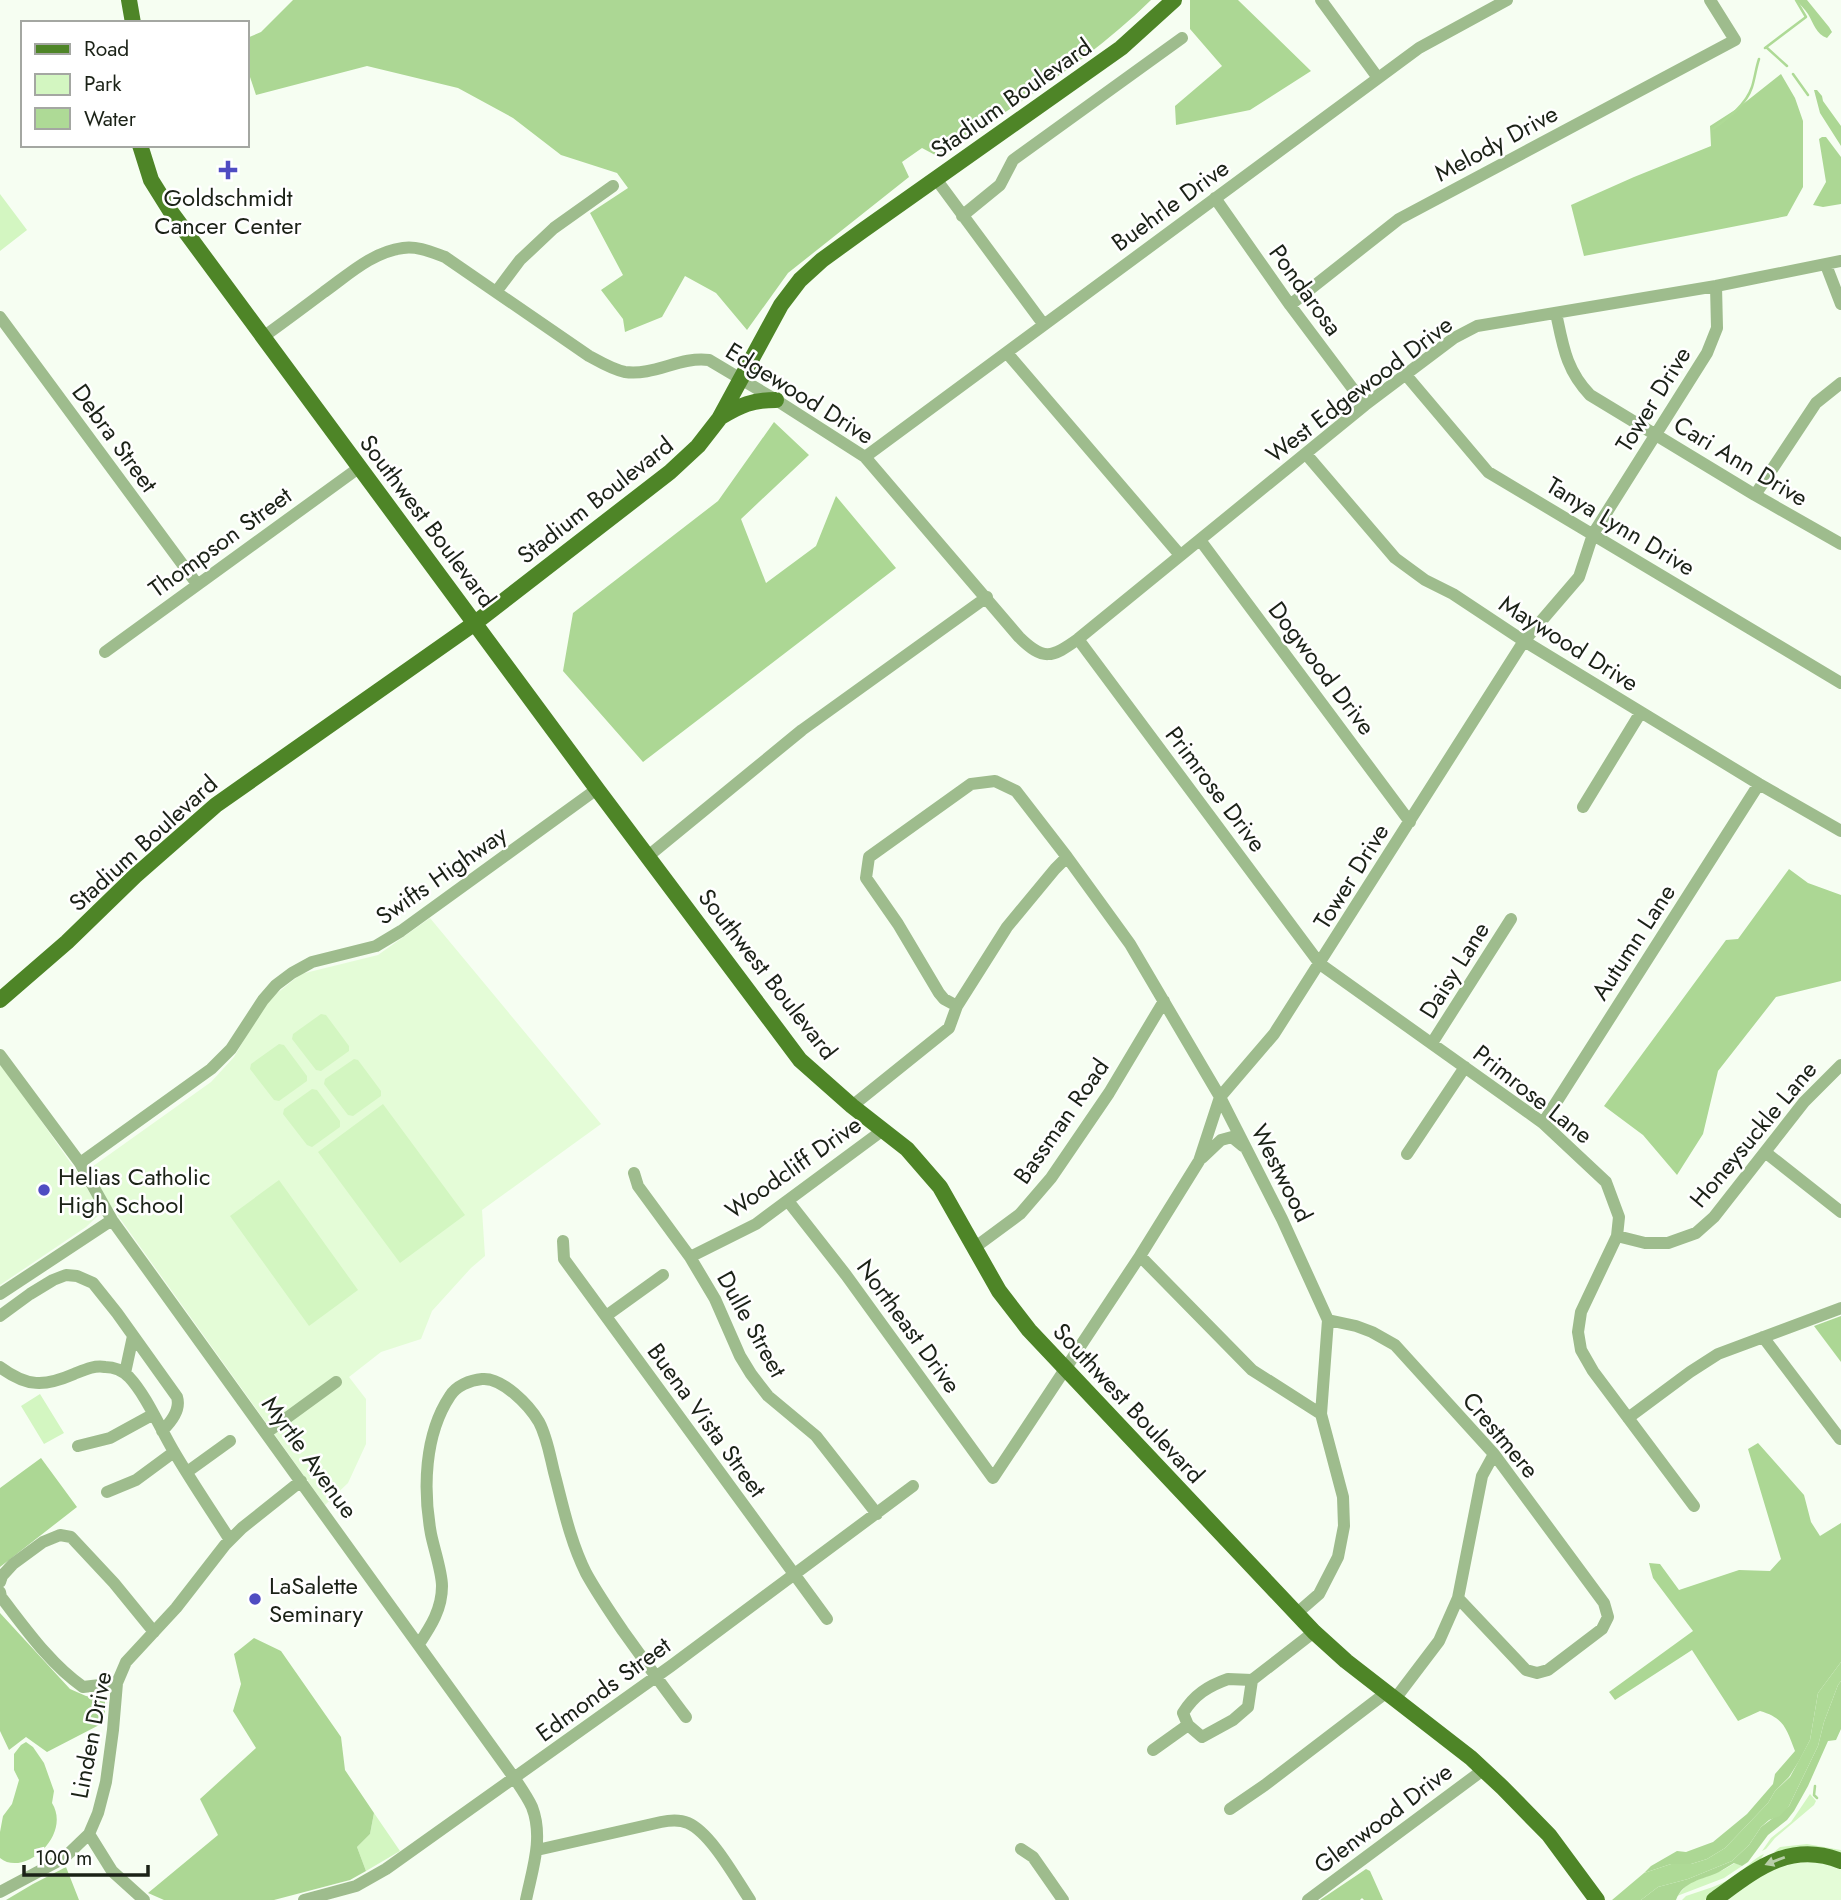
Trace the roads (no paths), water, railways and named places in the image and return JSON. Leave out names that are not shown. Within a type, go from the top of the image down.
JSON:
[{"type":"main road","points":[[129,0],[133,21]]},
{"type":"main road","name":"Stadium Boulevard","points":[[0,1000],[216,805],[475,622],[670,472],[698,446],[719,419],[781,305],[800,280],[862,231],[1121,48],[1174,0]]},
{"type":"main road","name":"Southwest Boulevard","points":[[141,147],[150,178],[158,193],[647,857],[800,1060],[852,1106],[907,1149],[940,1187],[999,1291],[1029,1330],[1296,1614],[1346,1661],[1471,1758],[1503,1788],[1549,1835],[1597,1900]]},
{"type":"main road","points":[[719,419],[737,407],[756,400],[776,400]]},
{"type":"main road","points":[[1714,1900],[1761,1867],[1782,1858],[1811,1854],[1841,1861]]},
{"type":"street","points":[[1321,0],[1378,78]]},
{"type":"street","name":"Buehrle Drive","points":[[865,457],[1419,48],[1507,0]]},
{"type":"street","name":"Melody Drive","points":[[1290,305],[1399,219],[1735,40],[1710,0]]},
{"type":"street","points":[[962,216],[1000,185],[1013,160],[1182,38]]},
{"type":"street","points":[[936,180],[1044,325]]},
{"type":"street","points":[[496,292],[520,260],[554,228],[613,186]]},
{"type":"street","name":"Pondarosa","points":[[1215,198],[1365,405]]},
{"type":"street","name":"Edgewood Drive","points":[[263,337],[359,267],[380,255],[393,250],[428,250],[444,257],[589,356],[610,367],[624,372],[654,370],[697,358],[709,360],[741,378],[865,457],[1019,637],[1039,653],[1056,654],[1078,639]]},
{"type":"street","name":"West Edgewood Drive","points":[[1078,639],[1365,405],[1454,338],[1477,327],[1716,286],[1841,261]]},
{"type":"street","points":[[1826,265],[1841,303]]},
{"type":"street","name":"Tower Drive","points":[[993,1478],[1140,1256],[1199,1161],[1220,1097],[1274,1034],[1524,641],[1579,577],[1593,534],[1707,353],[1717,328],[1716,286]]},
{"type":"street","name":"Cari Ann Drive","points":[[1556,313],[1569,366],[1590,395],[1841,544]]},
{"type":"street","name":"Debra Street","points":[[0,317],[197,584]]},
{"type":"street","points":[[1007,353],[1180,555]]},
{"type":"street","name":"Tanya Lynn Drive","points":[[1406,375],[1488,472],[1841,683]]},
{"type":"street","points":[[1755,495],[1816,403],[1841,383]]},
{"type":"street","name":"Maywood Drive","points":[[1306,454],[1395,558],[1425,580],[1453,594],[1524,641],[1841,831]]},
{"type":"street","name":"Thompson Street","points":[[105,652],[360,467]]},
{"type":"street","name":"Dogwood Drive","points":[[1200,540],[1410,822]]},
{"type":"street","points":[[647,857],[802,730],[987,597]]},
{"type":"street","name":"Primrose Drive","points":[[1078,639],[1320,964]]},
{"type":"street","points":[[1583,807],[1642,712]]},
{"type":"street","name":"Westwood","points":[[957,1006],[944,999],[939,992],[898,924],[866,878],[869,857],[971,784],[995,781],[1016,791],[1068,857],[1130,944],[1220,1097],[1282,1219],[1328,1320],[1321,1414],[1343,1497],[1344,1526],[1338,1557],[1319,1594],[1296,1614]]},
{"type":"street","name":"Autumn Lane","points":[[1543,1123],[1759,784]]},
{"type":"street","name":"Swifts Highway","points":[[79,1163],[211,1069],[231,1049],[262,1000],[292,973],[312,962],[376,946],[401,931],[597,789]]},
{"type":"street","points":[[852,1106],[948,1028],[957,1006],[1007,927],[1068,857]]},
{"type":"street","name":"Daisy Lane","points":[[1432,1043],[1511,919]]},
{"type":"street","name":"Primrose Lane","points":[[1320,964],[1543,1123],[1606,1182],[1619,1217],[1617,1236]]},
{"type":"street","name":"Bassman Road","points":[[974,1248],[1020,1214],[1051,1178],[1109,1093],[1164,1001]]},
{"type":"street","name":"Myrtle Avenue","points":[[0,1055],[79,1163],[112,1220],[515,1779],[532,1807],[537,1829],[537,1850],[526,1900]]},
{"type":"street","name":"Honeysuckle Lane","points":[[1617,1236],[1644,1243],[1668,1244],[1696,1233],[1714,1217],[1804,1102],[1841,1065]]},
{"type":"street","points":[[1407,1154],[1465,1067]]},
{"type":"street","name":"Woodcliff Drive","points":[[690,1257],[756,1224],[883,1130]]},
{"type":"street","points":[[1199,1161],[1221,1140],[1232,1137],[1246,1147]]},
{"type":"street","points":[[1765,1152],[1841,1212]]},
{"type":"street","name":"Dulle Street","points":[[634,1173],[638,1186],[690,1257],[715,1299],[740,1356],[751,1374],[768,1396],[816,1436],[877,1514]]},
{"type":"street","name":"Northeast Drive","points":[[788,1201],[846,1275],[993,1478]]},
{"type":"street","points":[[0,1294],[112,1220]]},
{"type":"street","points":[[1617,1236],[1581,1312],[1578,1332],[1581,1350],[1593,1371],[1694,1506]]},
{"type":"street","name":"Buena Vista Street","points":[[563,1241],[564,1259],[827,1619]]},
{"type":"street","points":[[1140,1256],[1252,1370],[1321,1414]]},
{"type":"street","points":[[0,1316],[30,1294],[66,1275],[77,1276],[93,1283],[177,1397],[177,1410],[162,1431]]},
{"type":"street","points":[[606,1316],[663,1275]]},
{"type":"street","points":[[1628,1418],[1718,1354],[1841,1308]]},
{"type":"street","name":"Crestmere","points":[[1328,1320],[1364,1329],[1395,1345],[1494,1454],[1604,1603],[1608,1617],[1602,1629],[1548,1670],[1537,1673],[1527,1671],[1458,1598]]},
{"type":"street","points":[[125,1373],[133,1336]]},
{"type":"street","points":[[1763,1337],[1840,1439]]},
{"type":"street","points":[[0,1367],[24,1381],[41,1385],[59,1381],[88,1368],[103,1366],[125,1373],[136,1385],[174,1452],[230,1540]]},
{"type":"street","points":[[419,1644],[437,1617],[442,1586],[427,1511],[426,1475],[430,1449],[438,1420],[451,1394],[461,1385],[483,1378],[502,1384],[539,1422],[548,1444],[573,1542],[586,1573],[604,1603],[686,1717]]},
{"type":"street","points":[[266,1433],[336,1382]]},
{"type":"street","points":[[78,1446],[110,1438],[152,1415]]},
{"type":"street","points":[[184,1468],[227,1438]]},
{"type":"street","points":[[107,1492],[136,1480],[174,1452]]},
{"type":"street","points":[[1230,1809],[1391,1696],[1439,1641],[1458,1598],[1482,1476],[1494,1454]]},
{"type":"street","name":"Linden Drive","points":[[0,1892],[64,1858],[89,1834],[106,1782],[117,1683],[126,1662],[176,1608],[230,1540],[301,1481]]},
{"type":"street","name":"Edmonds Street","points":[[304,1900],[329,1897],[386,1869],[515,1779],[913,1486]]},
{"type":"street","points":[[0,1582],[13,1564],[43,1542],[60,1535],[71,1537],[114,1583],[154,1632]]},
{"type":"street","points":[[0,1592],[1,1597],[34,1639],[71,1678],[83,1687],[117,1683]]},
{"type":"street","points":[[1252,1680],[1248,1707],[1233,1720],[1202,1737],[1188,1725],[1183,1713],[1189,1702],[1209,1686],[1228,1679],[1252,1680],[1314,1632]]},
{"type":"street","points":[[1153,1750],[1188,1725]]},
{"type":"street","name":"Glenwood Drive","points":[[1308,1900],[1483,1770]]},
{"type":"street","points":[[537,1850],[679,1821],[694,1827],[705,1836],[750,1900]]},
{"type":"street","points":[[89,1834],[112,1871],[144,1900]]},
{"type":"street","points":[[1021,1849],[1033,1857],[1063,1900]]},
{"type":"water","points":[[1841,1662],[1841,1681],[1824,1722],[1818,1746],[1789,1806],[1780,1816],[1761,1827],[1749,1845],[1732,1861],[1688,1879],[1658,1887],[1641,1900],[1612,1900],[1644,1873],[1671,1864],[1691,1864],[1707,1859],[1725,1848],[1790,1777],[1810,1740],[1818,1693]]},
{"type":"water","points":[[26,1742],[44,1763],[54,1791],[52,1803],[56,1828],[43,1850],[32,1858],[10,1863],[0,1858],[0,1832],[3,1816],[12,1804],[19,1780],[14,1770],[14,1754]]},
{"type":"waterway","points":[[1765,48],[1806,17],[1796,0]]},
{"type":"waterway","points":[[1766,47],[1787,66]]},
{"type":"waterway","points":[[1713,129],[1736,111],[1745,100],[1752,87],[1759,59]]},
{"type":"waterway","points":[[1793,74],[1808,95]]},
{"type":"waterway","points":[[1815,1786],[1814,1795],[1817,1798]]},
{"type":"place","name":"Goldschmidt Cancer Center","points":[[228,170]]},
{"type":"place","name":"Helias Catholic High School","points":[[44,1190]]},
{"type":"place","name":"LaSalette Seminary","points":[[255,1599]]}]
